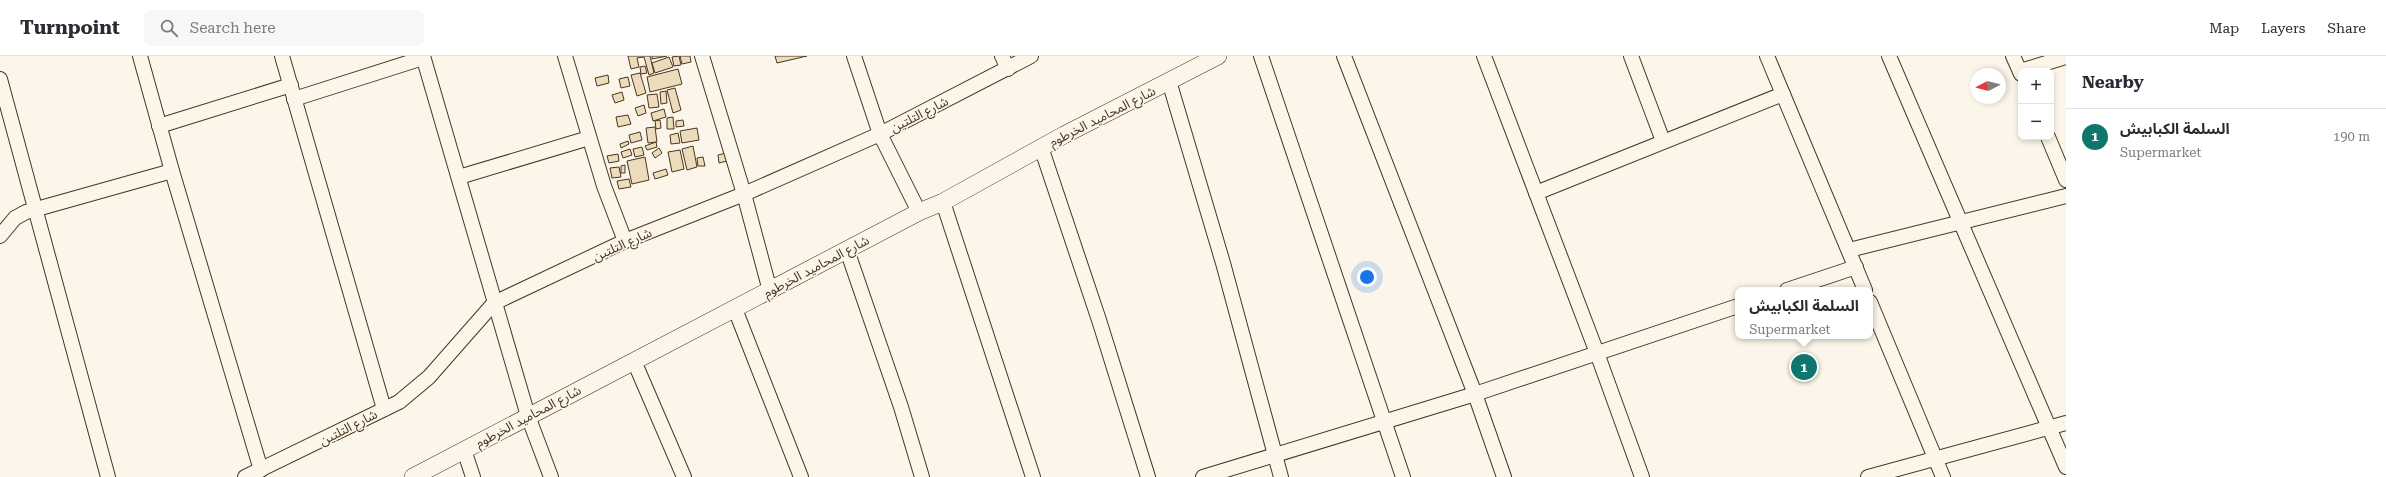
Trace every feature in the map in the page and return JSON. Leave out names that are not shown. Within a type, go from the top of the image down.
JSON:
[{"type":"street","points":[[140,56],[172,171],[261,470]]},
{"type":"street","points":[[282,56],[384,409]]},
{"type":"street","points":[[565,56],[604,186],[625,242]]},
{"type":"street","points":[[702,56],[744,194],[770,291]]},
{"type":"street","points":[[854,56],[880,134],[919,212]]},
{"type":"street","points":[[1002,56],[1008,69]]},
{"type":"street","name":"شارع التلتين","points":[[245,477],[404,398],[429,377],[494,303],[625,242],[744,194],[880,134],[1031,56]]},
{"type":"street","name":"شارع المحاميد الخرطوم","points":[[413,477],[919,212],[943,202],[1041,148],[1218,56]]},
{"type":"street","points":[[1261,56],[1403,477]]},
{"type":"street","points":[[1344,56],[1475,394],[1504,477]]},
{"type":"street","points":[[1484,56],[1598,353],[1642,477]]},
{"type":"street","points":[[1632,56],[1662,141]]},
{"type":"street","points":[[1767,56],[1864,287]]},
{"type":"street","points":[[1889,56],[2066,467]]},
{"type":"street","points":[[2013,56],[2018,68]]},
{"type":"street","points":[[294,99],[423,57],[528,416],[551,477]]},
{"type":"street","points":[[2034,68],[2066,57]]},
{"type":"street","points":[[0,79],[34,210],[108,477]]},
{"type":"street","points":[[1169,81],[1223,263],[1281,477]]},
{"type":"street","points":[[159,126],[291,85]]},
{"type":"street","points":[[1536,193],[1662,141],[1783,94]]},
{"type":"street","points":[[459,177],[589,138]]},
{"type":"street","points":[[2049,140],[2066,180]]},
{"type":"street","points":[[1041,148],[1099,320],[1148,477]]},
{"type":"street","points":[[0,236],[15,218],[26,212],[172,171]]},
{"type":"street","points":[[1849,250],[2066,196]]},
{"type":"street","points":[[943,202],[1033,477]]},
{"type":"street","points":[[847,250],[901,407],[922,477]]},
{"type":"street","points":[[1796,287],[1856,267]]},
{"type":"street","points":[[1203,477],[1475,394],[1735,307]]},
{"type":"street","points":[[735,309],[801,477]]},
{"type":"street","points":[[1873,309],[1943,477]]},
{"type":"street","points":[[634,361],[684,477]]},
{"type":"street","points":[[1868,477],[2066,423]]},
{"type":"street","points":[[464,450],[473,477]]},
{"type":"building","points":[[628,56],[650,56],[654,73],[649,75],[644,57],[637,58],[639,67],[631,69]]},
{"type":"building","points":[[652,56],[667,56],[652,59]]},
{"type":"building","points":[[679,56],[681,65],[674,66],[672,57]]},
{"type":"building","points":[[680,56],[690,56],[691,62],[682,64]]},
{"type":"building","points":[[775,56],[807,56],[777,63]]},
{"type":"building","points":[[669,57],[673,67],[655,73],[652,63]]},
{"type":"building","points":[[645,66],[647,73],[641,74],[640,67]]},
{"type":"building","points":[[678,69],[682,84],[650,92],[647,77]]},
{"type":"building","points":[[640,73],[646,93],[637,96],[631,75]]},
{"type":"building","points":[[608,75],[609,83],[597,86],[595,78]]},
{"type":"building","points":[[628,77],[630,86],[621,88],[619,79]]},
{"type":"building","points":[[675,88],[681,110],[673,113],[667,90]]},
{"type":"building","points":[[666,91],[667,103],[661,104],[660,92]]},
{"type":"building","points":[[622,92],[624,100],[615,103],[612,95]]},
{"type":"building","points":[[657,94],[659,107],[649,108],[647,95]]},
{"type":"building","points":[[644,105],[646,113],[638,116],[635,108]]},
{"type":"building","points":[[664,109],[666,117],[653,121],[651,113]]},
{"type":"building","points":[[628,115],[631,124],[618,127],[616,117]]},
{"type":"building","points":[[673,117],[674,129],[667,129],[667,118]]},
{"type":"building","points":[[660,120],[661,128],[656,129],[655,121]]},
{"type":"building","points":[[683,120],[684,126],[676,127],[676,121]]},
{"type":"building","points":[[655,127],[657,142],[648,143],[646,128]]},
{"type":"building","points":[[697,128],[699,140],[682,143],[680,131]]},
{"type":"building","points":[[640,132],[642,140],[631,143],[629,135]]},
{"type":"building","points":[[678,133],[680,143],[671,144],[670,135]]},
{"type":"building","points":[[628,141],[629,144],[621,148],[620,144]]},
{"type":"building","points":[[656,142],[657,147],[647,150],[645,146]]},
{"type":"building","points":[[693,146],[697,167],[687,170],[682,149]]},
{"type":"building","points":[[642,147],[644,155],[635,157],[633,149]]},
{"type":"building","points":[[659,148],[662,153],[655,158],[652,153]]},
{"type":"building","points":[[630,149],[632,155],[623,158],[621,152]]},
{"type":"building","points":[[680,150],[684,169],[672,172],[668,152]]},
{"type":"building","points":[[726,153],[727,161],[719,163],[718,155]]},
{"type":"building","points":[[618,154],[619,161],[609,163],[607,156]]},
{"type":"building","points":[[645,157],[649,180],[632,184],[627,161]]},
{"type":"building","points":[[703,157],[705,166],[698,166],[697,158]]},
{"type":"building","points":[[625,165],[625,173],[621,173],[621,166]]},
{"type":"building","points":[[619,167],[621,177],[612,178],[610,168]]},
{"type":"building","points":[[666,169],[668,175],[655,179],[653,173]]},
{"type":"building","points":[[629,179],[631,187],[619,189],[617,181]]},
{"type":"place","name":"السلمة الكبابيش","points":[[1804,367]]}]
